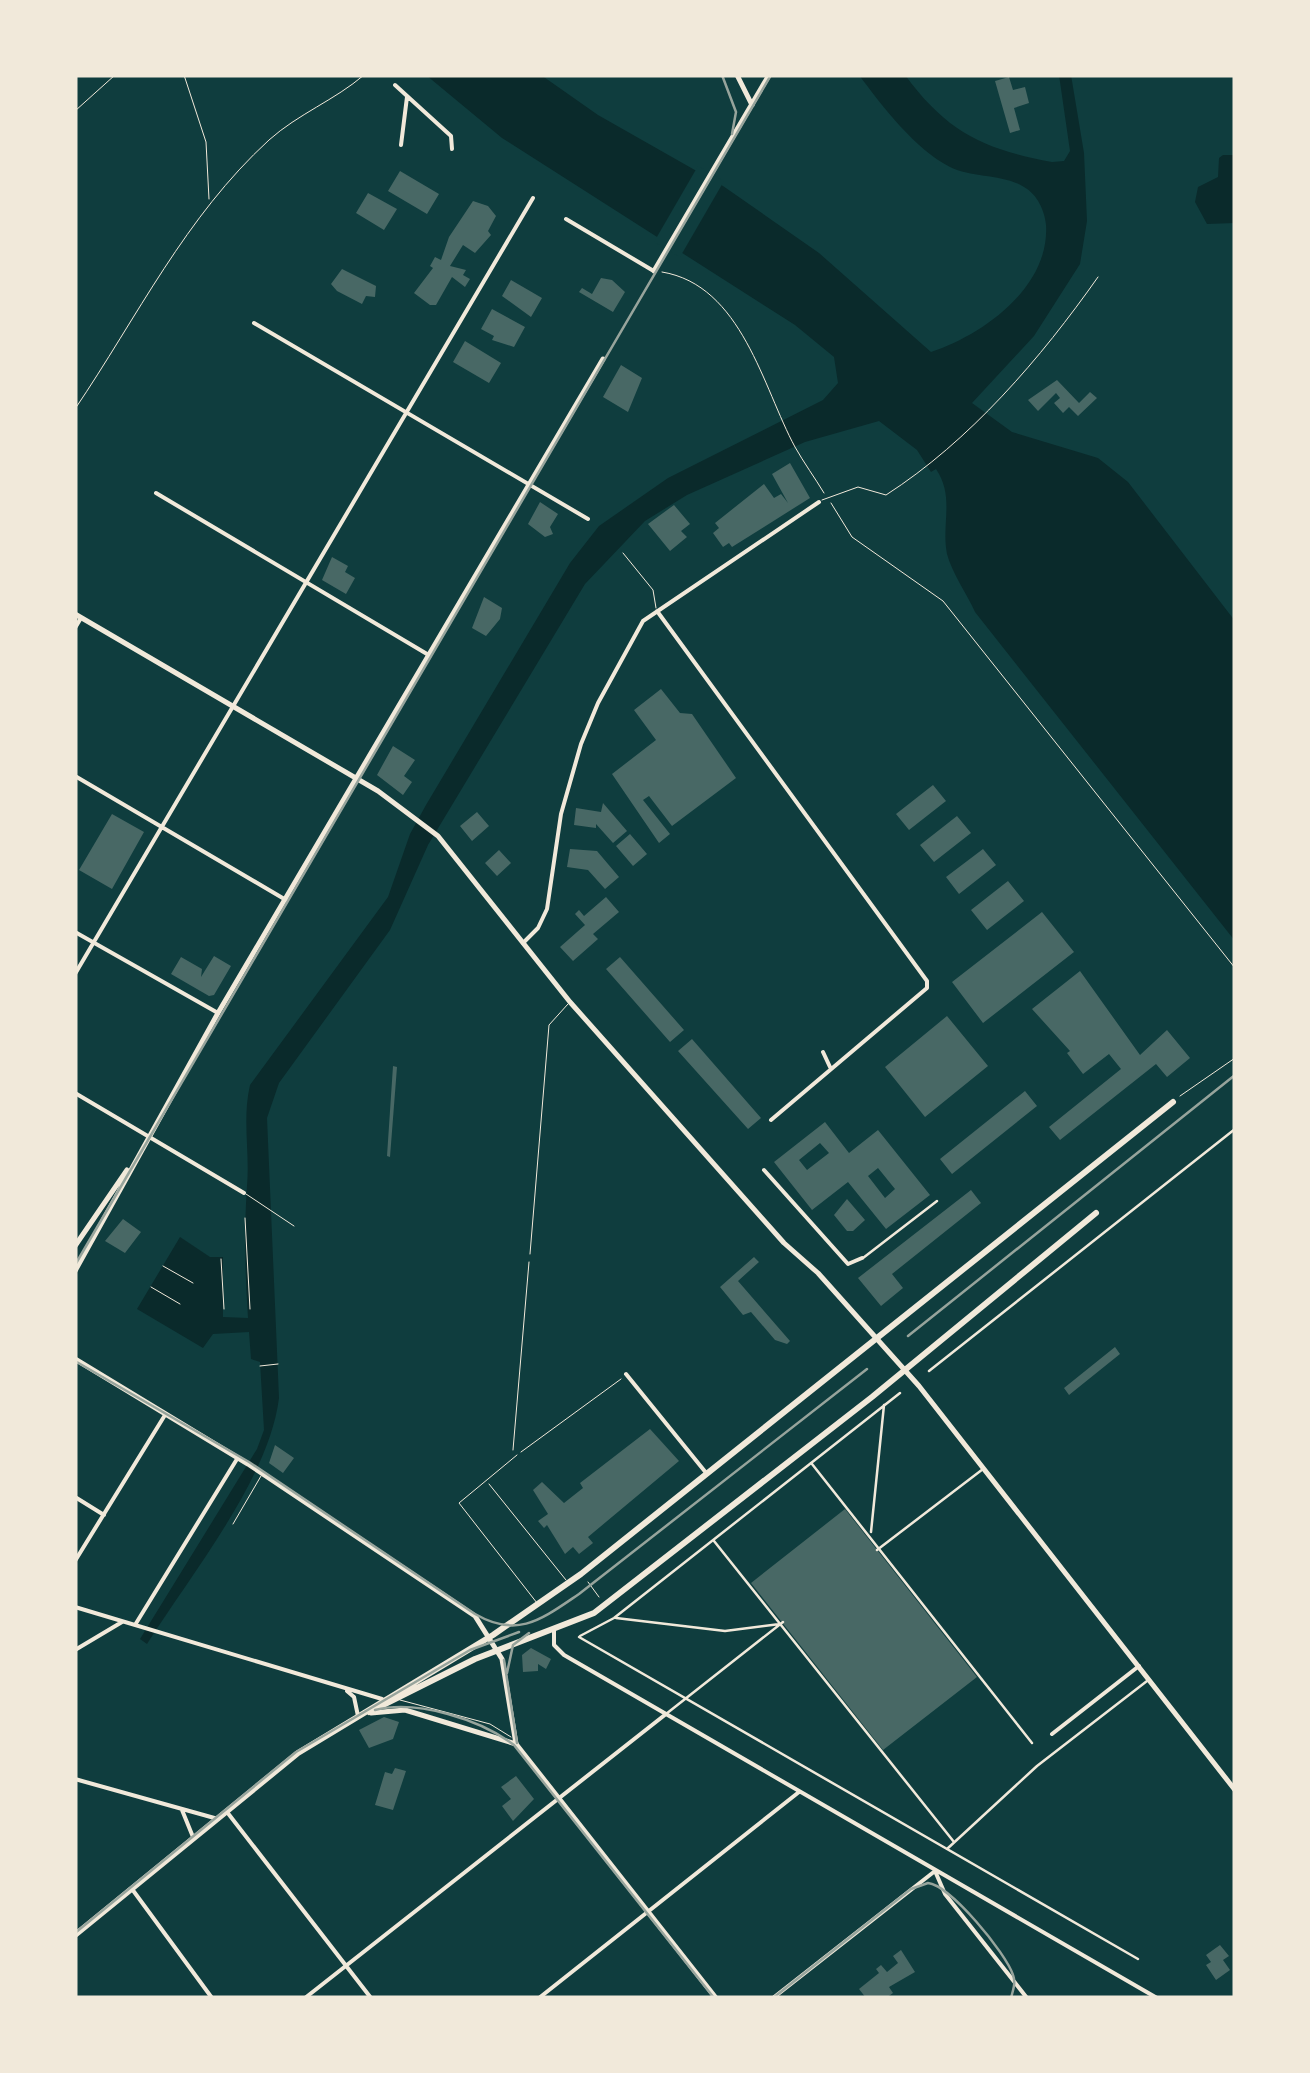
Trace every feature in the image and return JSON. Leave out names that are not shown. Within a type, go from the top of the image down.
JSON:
[{"type":"main road","points":[[737,75],[752,105]]},
{"type":"main road","points":[[654,271],[769,75]]},
{"type":"main road","points":[[75,1270],[218,1013],[603,359]]},
{"type":"main road","points":[[78,616],[357,778],[438,836],[570,1002],[784,1242],[904,1369],[1235,1790]]},
{"type":"main road","points":[[75,1935],[298,1753],[382,1698],[491,1636],[568,1583],[1173,1102]]},
{"type":"main road","points":[[76,1244],[132,1164]]},
{"type":"main road","points":[[358,1716],[400,1700],[460,1666],[554,1631],[605,1605],[1096,1213]]},
{"type":"main road","points":[[75,1362],[248,1464],[469,1611],[499,1650],[515,1742],[716,1998]]},
{"type":"main road","points":[[358,1716],[406,1710],[515,1742]]},
{"type":"street","points":[[396,85],[454,141],[452,149]]},
{"type":"street","points":[[401,145],[403,102],[408,98]]},
{"type":"street","points":[[75,974],[533,198]]},
{"type":"street","points":[[566,220],[654,271]]},
{"type":"street","points":[[254,323],[588,519]]},
{"type":"street","points":[[156,494],[430,656]]},
{"type":"street","points":[[523,943],[538,928],[547,909],[560,814],[586,730],[622,654],[644,621],[819,502]]},
{"type":"street","points":[[656,610],[927,980],[926,988],[771,1120]]},
{"type":"street","points":[[75,628],[78,616]]},
{"type":"street","points":[[75,776],[286,900]]},
{"type":"street","points":[[75,932],[218,1013]]},
{"type":"street","points":[[824,1052],[830,1067]]},
{"type":"street","points":[[75,1093],[244,1192]]},
{"type":"street","points":[[929,1371],[1235,1129]]},
{"type":"street","points":[[1194,1161],[1201,1170]]},
{"type":"street","points":[[764,1170],[848,1264],[862,1258],[937,1201]]},
{"type":"street","points":[[983,1330],[989,1337]]},
{"type":"street","points":[[626,1374],[707,1474]]},
{"type":"street","points":[[900,1393],[614,1618],[579,1637],[1138,1959]]},
{"type":"street","points":[[871,1536],[884,1404]]},
{"type":"street","points":[[75,1562],[165,1415]]},
{"type":"street","points":[[135,1625],[238,1458]]},
{"type":"street","points":[[811,1463],[1032,1743]]},
{"type":"street","points":[[878,1548],[984,1469]]},
{"type":"street","points":[[75,1497],[104,1514]]},
{"type":"street","points":[[714,1540],[954,1842]]},
{"type":"street","points":[[75,1607],[382,1698]]},
{"type":"street","points":[[614,1618],[724,1631],[782,1623]]},
{"type":"street","points":[[75,1650],[123,1622]]},
{"type":"street","points":[[305,1998],[782,1623]]},
{"type":"street","points":[[554,1631],[554,1645],[564,1655],[1158,1998]]},
{"type":"street","points":[[1052,1734],[1139,1666]]},
{"type":"street","points":[[946,1850],[1037,1766],[1150,1679]]},
{"type":"street","points":[[344,1688],[354,1697],[358,1716]]},
{"type":"street","points":[[75,1780],[218,1819]]},
{"type":"street","points":[[539,1998],[799,1792]]},
{"type":"street","points":[[182,1810],[194,1838]]},
{"type":"street","points":[[226,1812],[371,1998]]},
{"type":"street","points":[[936,1871],[945,1894],[1024,1995],[1015,1998]]},
{"type":"street","points":[[773,1998],[936,1871]]},
{"type":"street","points":[[132,1889],[212,1998]]},
{"type":"lane","points":[[819,502],[858,487],[886,496],[923,468],[1038,357],[1098,277]]},
{"type":"lane","points":[[623,552],[653,590],[656,610]]},
{"type":"lane","points":[[530,1254],[549,1025],[570,1002]]},
{"type":"lane","points":[[244,1192],[294,1226]]},
{"type":"lane","points":[[517,1455],[459,1503],[538,1604]]},
{"type":"lane","points":[[233,1524],[260,1472]]},
{"type":"lane","points":[[486,1481],[568,1583]]},
{"type":"lane","points":[[382,1698],[490,1724],[515,1742]]},
{"type":"path","points":[[75,110],[115,75]]},
{"type":"path","points":[[184,75],[206,142],[209,202]]},
{"type":"path","points":[[75,409],[162,267],[209,202],[272,138],[364,75]]},
{"type":"path","points":[[654,271],[690,282],[734,322],[796,448],[852,536],[943,601],[1235,968]]},
{"type":"path","points":[[1173,1102],[1235,1058]]},
{"type":"path","points":[[245,1218],[250,1309]]},
{"type":"path","points":[[530,1254],[513,1450],[517,1455],[626,1374]]},
{"type":"path","points":[[221,1259],[224,1309]]},
{"type":"path","points":[[164,1266],[193,1283]]},
{"type":"path","points":[[151,1287],[180,1304]]},
{"type":"path","points":[[260,1366],[278,1364]]},
{"type":"path","points":[[585,1579],[602,1601]]},
{"type":"water","points":[[426,75],[541,75],[598,115],[723,186],[819,253],[931,352],[991,321],[1025,288],[1044,248],[1044,214],[1040,203],[1024,187],[959,170],[937,159],[900,126],[859,75],[905,75],[936,111],[968,135],[1006,151],[1052,162],[1064,161],[1070,151],[1059,75],[1071,75],[1084,153],[1087,221],[1080,264],[1034,336],[972,403],[1012,432],[1098,458],[1128,482],[1235,621],[1235,941],[975,612],[947,554],[942,479],[936,469],[931,472],[917,450],[879,421],[805,442],[687,495],[645,521],[585,584],[428,845],[390,930],[279,1083],[267,1118],[279,1398],[272,1429],[260,1461],[226,1525],[147,1644],[140,1639],[257,1449],[264,1430],[260,1362],[251,1359],[249,1332],[213,1334],[203,1348],[137,1309],[180,1237],[210,1257],[223,1257],[223,1317],[248,1318],[245,1235],[250,1085],[388,897],[410,834],[426,805],[570,563],[599,526],[668,478],[823,400],[838,383],[834,357],[795,325],[502,138]]},
{"type":"water","points":[[1235,155],[1235,223],[1207,224],[1195,202],[1198,187],[1218,177],[1219,158]]},
{"type":"pier","points":[[698,166],[724,181],[680,257],[654,242]]},
{"type":"building","points":[[1009,77],[1013,90],[1025,87],[1029,103],[1014,108],[1020,130],[1010,133],[995,81]]},
{"type":"building","points":[[400,171],[439,194],[427,214],[388,191]]},
{"type":"building","points":[[368,193],[397,209],[384,230],[356,213]]},
{"type":"building","points":[[473,201],[488,206],[496,216],[488,231],[491,235],[475,253],[463,245],[450,266],[466,270],[463,275],[470,279],[465,287],[452,277],[436,305],[430,305],[414,293],[433,268],[430,266],[435,257],[441,260],[449,237]]},
{"type":"building","points":[[342,269],[376,286],[375,297],[366,296],[362,304],[337,291],[331,284]]},
{"type":"building","points":[[601,278],[612,280],[625,292],[613,312],[579,292],[582,288],[592,294]]},
{"type":"building","points":[[511,280],[542,298],[531,317],[502,296]]},
{"type":"building","points":[[492,309],[525,327],[514,347],[492,340],[494,336],[481,329]]},
{"type":"building","points":[[465,341],[501,363],[489,383],[453,362]]},
{"type":"building","points":[[621,365],[642,378],[628,412],[603,397]]},
{"type":"building","points":[[1057,380],[1079,403],[1090,392],[1097,398],[1078,416],[1069,407],[1063,413],[1054,403],[1060,398],[1056,393],[1038,411],[1028,400]]},
{"type":"building","points":[[790,463],[810,498],[732,547],[729,543],[723,547],[713,533],[719,528],[715,523],[764,484],[774,498],[781,494],[788,503],[772,474]]},
{"type":"building","points":[[540,502],[558,514],[550,527],[553,534],[545,537],[528,524]]},
{"type":"building","points":[[674,505],[690,524],[681,531],[687,537],[670,551],[648,524]]},
{"type":"building","points":[[332,557],[348,566],[345,572],[355,578],[346,594],[322,580]]},
{"type":"building","points":[[484,597],[502,608],[500,619],[486,636],[472,628]]},
{"type":"building","points":[[661,689],[680,713],[692,714],[736,778],[672,826],[649,796],[643,800],[670,834],[659,843],[612,774],[656,740],[634,710]]},
{"type":"building","points":[[393,746],[415,760],[404,776],[412,782],[403,795],[377,775]]},
{"type":"building","points":[[933,785],[946,801],[909,830],[896,814]]},
{"type":"building","points":[[603,803],[627,831],[613,843],[596,824],[596,828],[574,825],[576,808],[601,812]]},
{"type":"building","points":[[477,812],[489,826],[472,841],[460,826]]},
{"type":"building","points":[[112,814],[144,832],[112,889],[79,870]]},
{"type":"building","points":[[957,816],[971,833],[934,862],[920,845]]},
{"type":"building","points":[[630,834],[647,854],[633,866],[616,846]]},
{"type":"building","points":[[570,849],[597,851],[619,877],[605,889],[588,870],[567,867]]},
{"type":"building","points":[[983,849],[996,865],[959,894],[946,877]]},
{"type":"building","points":[[499,850],[511,863],[497,876],[485,863]]},
{"type":"building","points":[[1008,881],[1024,901],[987,930],[971,910]]},
{"type":"building","points":[[606,897],[619,912],[593,934],[598,939],[573,961],[560,947],[585,925],[575,914],[579,910],[584,916]]},
{"type":"building","points":[[1042,912],[1074,952],[983,1023],[952,982]]},
{"type":"building","points":[[214,956],[231,966],[214,995],[209,996],[171,974],[181,957],[202,969],[201,977]]},
{"type":"building","points":[[620,957],[684,1030],[670,1042],[606,969]]},
{"type":"building","points":[[1080,971],[1140,1055],[1167,1030],[1190,1058],[1167,1077],[1156,1064],[1060,1140],[1049,1127],[1121,1069],[1109,1054],[1083,1074],[1067,1053],[1070,1051],[1032,1009]]},
{"type":"building","points":[[947,1016],[988,1066],[925,1117],[885,1067]]},
{"type":"building","points":[[692,1039],[761,1118],[748,1129],[678,1051]]},
{"type":"building","points":[[393,1066],[397,1067],[390,1157],[387,1156]]},
{"type":"building","points":[[1025,1091],[1037,1106],[952,1174],[940,1159]]},
{"type":"building","points":[[825,1122],[849,1153],[878,1130],[930,1195],[886,1229],[848,1182],[812,1210],[774,1162]],"holes":[[[820,1143],[829,1153],[807,1170],[799,1160]],[[878,1168],[895,1189],[885,1198],[868,1176]]]},
{"type":"building","points":[[971,1190],[981,1203],[892,1274],[903,1288],[881,1306],[858,1278]]},
{"type":"building","points":[[847,1199],[865,1220],[853,1231],[847,1231],[834,1215]]},
{"type":"building","points":[[123,1219],[141,1232],[125,1253],[105,1241]]},
{"type":"building","points":[[754,1257],[759,1262],[738,1281],[790,1341],[787,1344],[775,1340],[751,1312],[743,1315],[720,1287]]},
{"type":"building","points":[[1115,1347],[1120,1354],[1069,1395],[1064,1388]]},
{"type":"building","points":[[650,1429],[679,1461],[588,1537],[593,1543],[579,1554],[573,1547],[565,1554],[547,1525],[544,1528],[538,1521],[548,1514],[533,1490],[542,1482],[564,1503],[583,1488],[580,1483]]},
{"type":"building","points":[[275,1445],[294,1458],[283,1473],[269,1463]]},
{"type":"building","points":[[845,1509],[977,1677],[883,1750],[751,1583]]},
{"type":"building","points":[[531,1648],[551,1659],[546,1669],[538,1664],[538,1671],[523,1672],[522,1655]]},
{"type":"building","points":[[384,1717],[399,1722],[393,1739],[369,1748],[359,1730]]},
{"type":"building","points":[[395,1768],[406,1771],[393,1810],[375,1805],[385,1772],[392,1774]]},
{"type":"building","points":[[516,1776],[534,1799],[513,1821],[502,1806],[511,1799],[501,1787]]},
{"type":"building","points":[[1220,1945],[1229,1956],[1223,1960],[1230,1970],[1216,1980],[1206,1965],[1211,1962],[1206,1955]]},
{"type":"building","points":[[901,1950],[915,1972],[889,1987],[893,1993],[886,1998],[866,1998],[859,1989],[879,1973],[876,1969],[881,1965],[887,1972],[898,1963],[893,1956]]},
{"type":"tram line","points":[[722,75],[736,112],[732,134]]},
{"type":"tram line","points":[[75,1265],[771,75]]},
{"type":"tram line","points":[[908,1336],[1235,1075]]},
{"type":"tram line","points":[[75,1361],[249,1462],[475,1614],[504,1625],[529,1623],[579,1594],[867,1369]]},
{"type":"tram line","points":[[75,1933],[296,1752],[470,1650],[519,1632]]},
{"type":"tram line","points":[[507,1673],[513,1645],[529,1633]]},
{"type":"tram line","points":[[504,1660],[517,1743]]},
{"type":"tram line","points":[[375,1710],[410,1707],[448,1714],[484,1727],[514,1745],[714,1998]]},
{"type":"tram line","points":[[773,1998],[911,1889],[928,1883],[963,1907],[1000,1952],[1014,1978],[1011,1998]]}]
